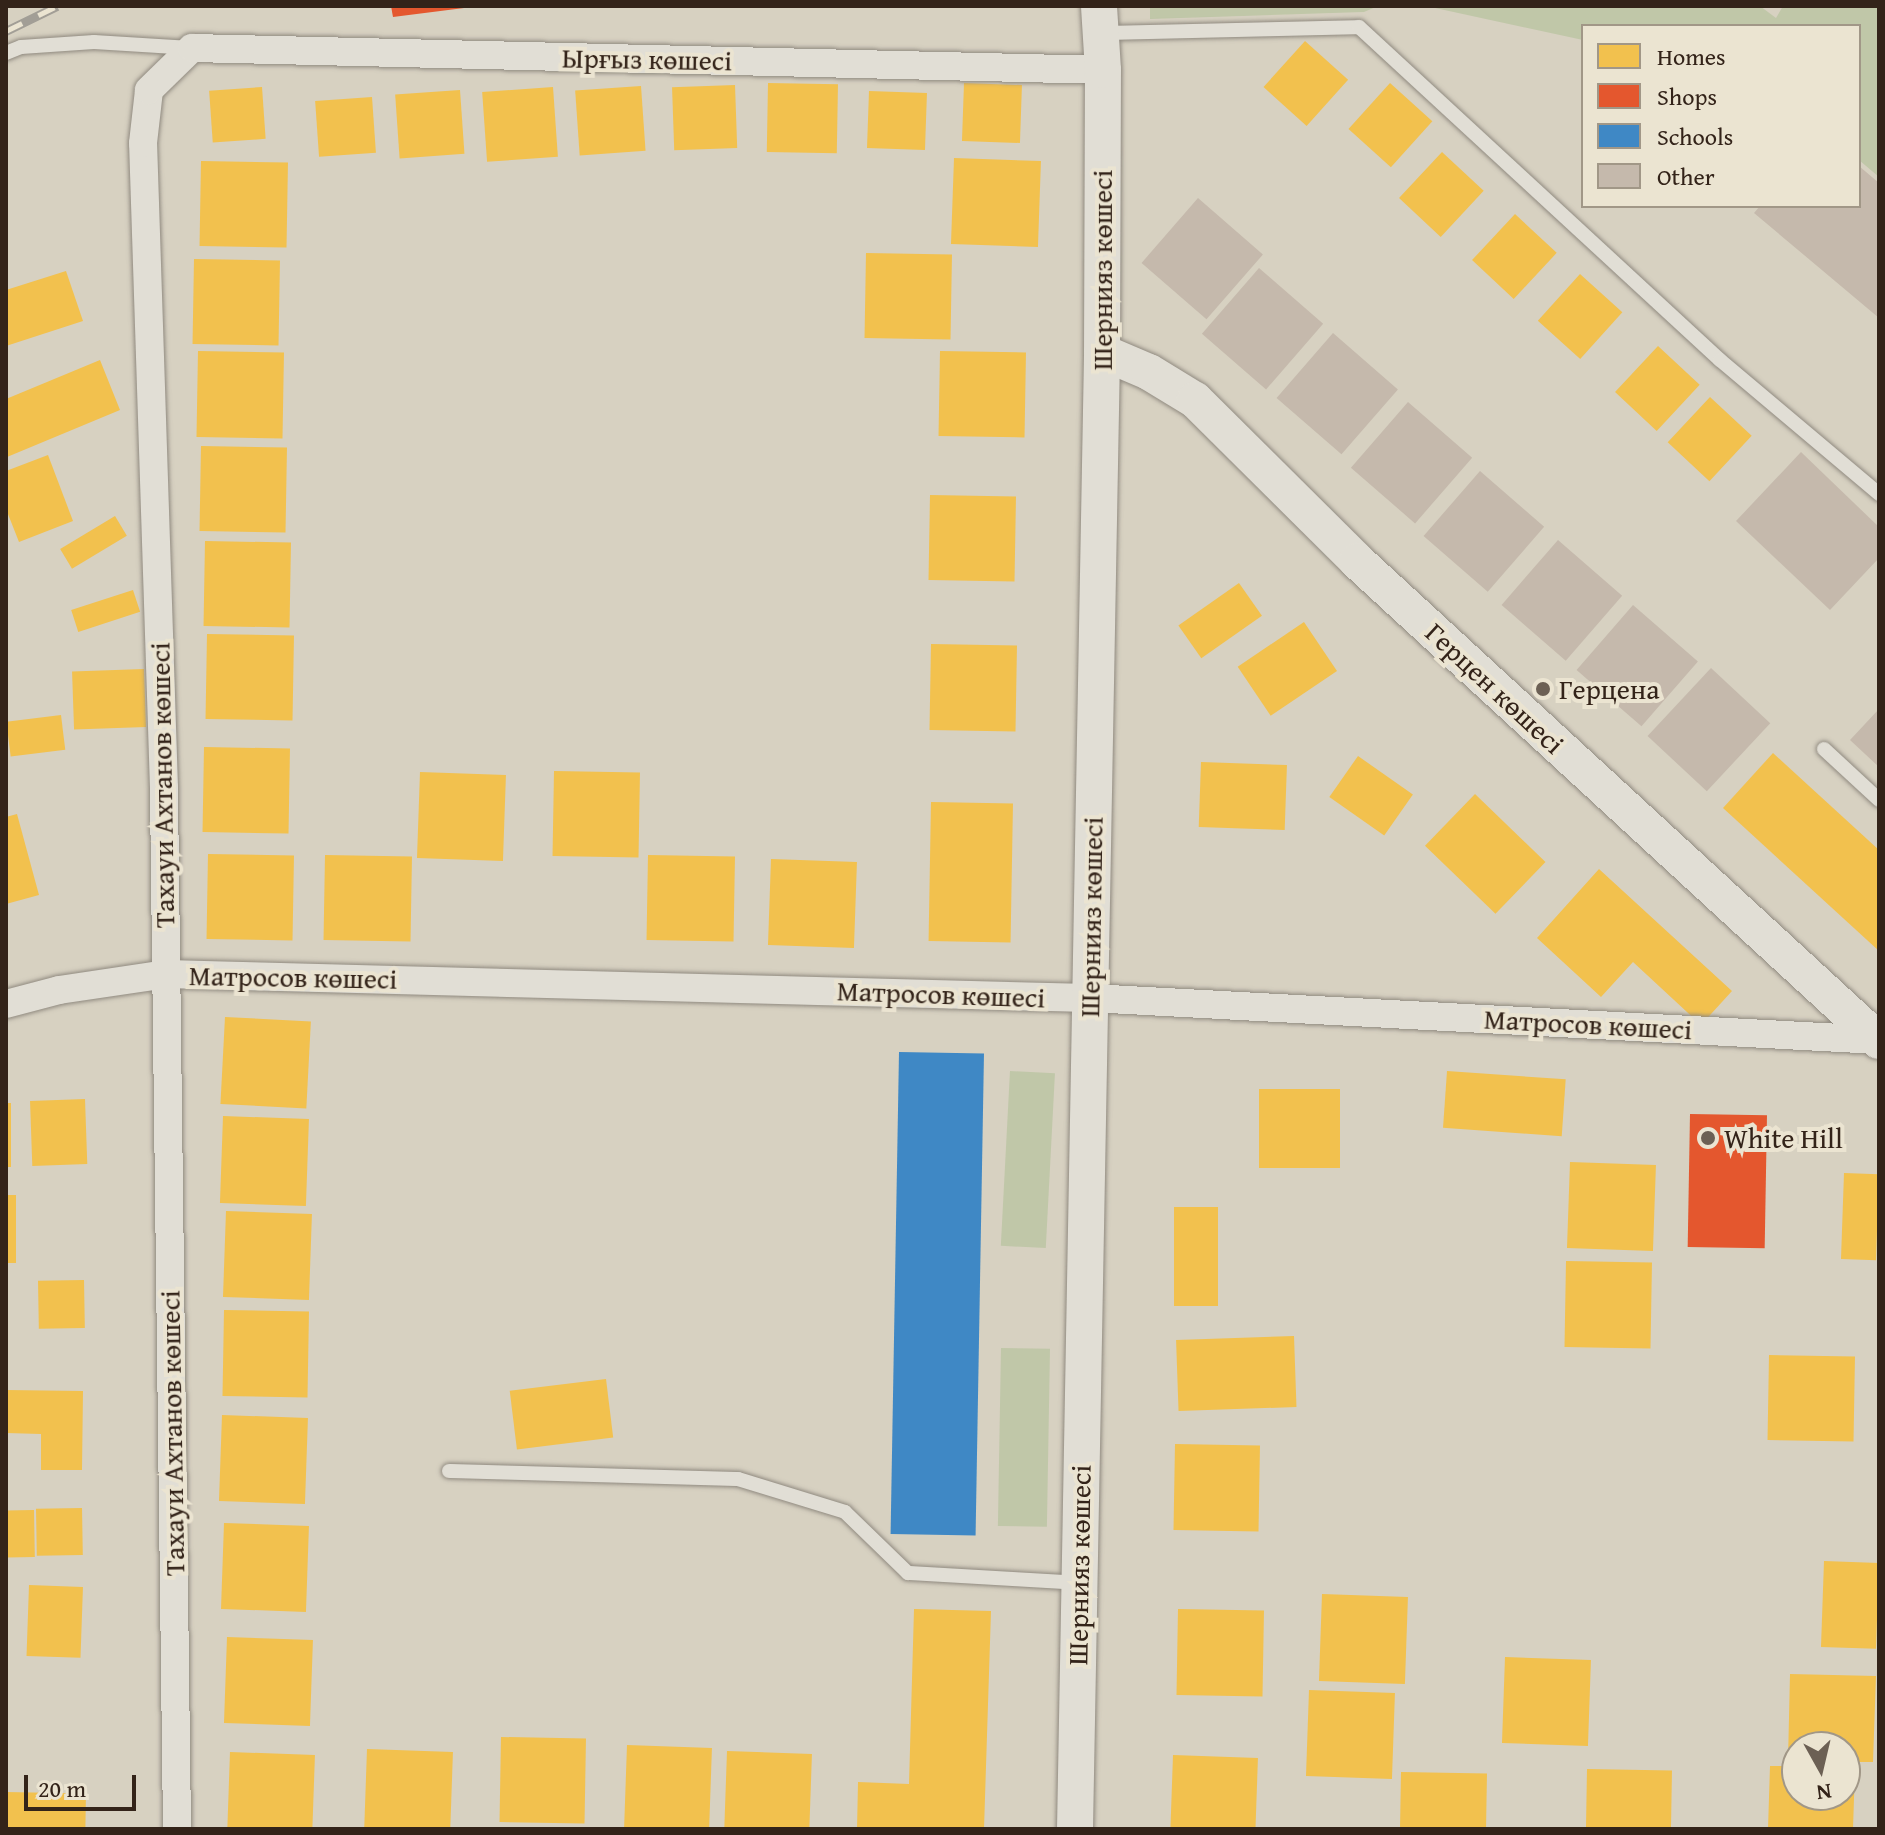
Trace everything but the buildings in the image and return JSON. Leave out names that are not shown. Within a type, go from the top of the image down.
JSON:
[{"type":"street","name":"Шернияз көшесі","points":[[1075,1829],[1102,352],[1103,70],[1100,19]]},
{"type":"street","name":"Ырғыз көшесі","points":[[192,48],[1103,70]]},
{"type":"street","name":"Тахауи Ахтанов көшесі","points":[[177,1829],[164,772],[143,143],[149,90],[192,48]]},
{"type":"street","name":"Герцен көшесі","points":[[1102,352],[1149,372],[1195,400],[1357,561],[1879,1041]]},
{"type":"street","name":"Матросов көшесі","points":[[6,1004],[59,990],[166,974],[1090,998],[1879,1041]]},
{"type":"lane","points":[[1100,19],[1359,27],[1720,360],[1879,494]]},
{"type":"lane","points":[[6,53],[21,47],[94,42],[192,48]]},
{"type":"lane","points":[[1824,749],[1879,800]]},
{"type":"lane","points":[[449,1471],[738,1479],[845,1512],[908,1573],[1079,1583]]},
{"type":"green space","points":[[1150,6],[1378,6],[1364,12],[1150,19]]},
{"type":"green space","points":[[1426,6],[1760,6],[1776,18],[1783,6],[1879,6],[1879,177],[1861,162],[1861,24],[1581,24],[1581,40]]},
{"type":"green space","points":[[1010,1071],[1055,1073],[1046,1248],[1001,1246]]},
{"type":"green space","points":[[1001,1348],[1050,1349],[1047,1527],[998,1526]]},
{"type":"railway","points":[[6,31],[57,6]]},
{"type":"place","name":"Герцена","points":[[1543,689]]},
{"type":"place","name":"White Hill","points":[[1708,1138]]}]
